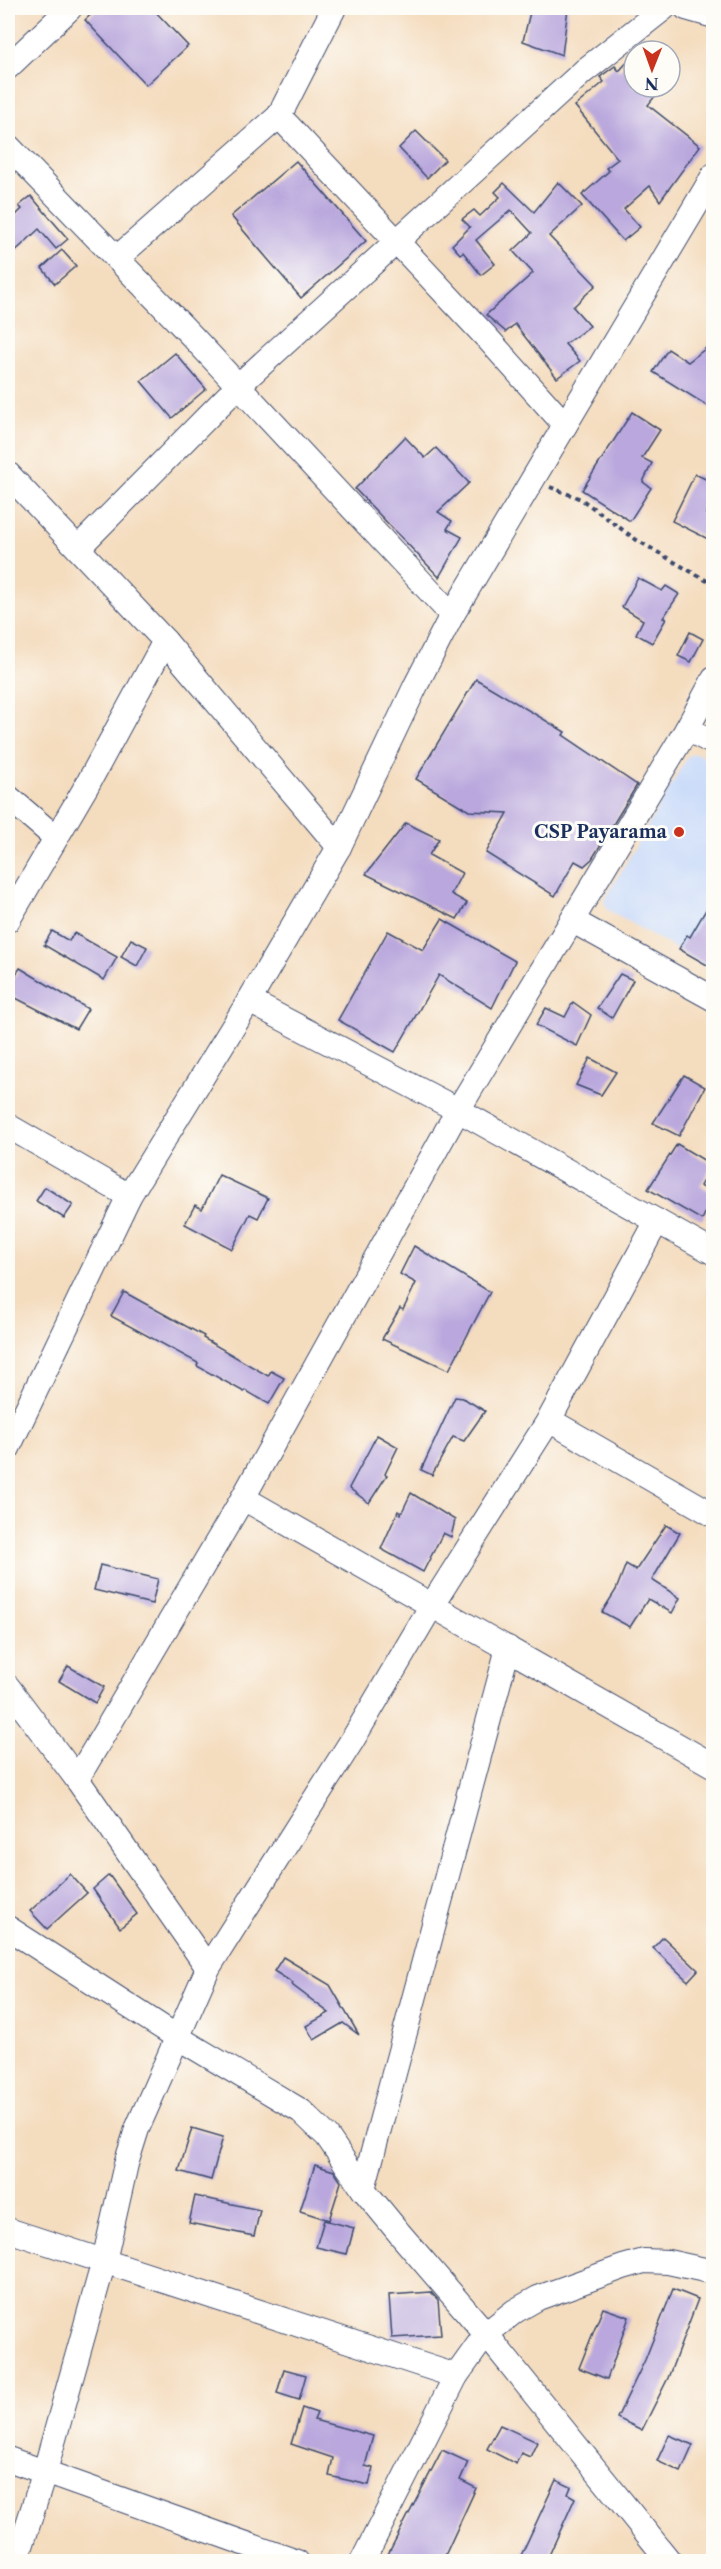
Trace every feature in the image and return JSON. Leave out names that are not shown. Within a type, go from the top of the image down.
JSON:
[{"type":"street","points":[[8,67],[70,8]]},
{"type":"street","points":[[117,258],[279,116],[334,8]]},
{"type":"street","points":[[78,548],[238,385],[584,71],[664,8]]},
{"type":"street","points":[[687,8],[714,16]]},
{"type":"street","points":[[279,116],[395,243],[489,340],[565,425]]},
{"type":"street","points":[[8,146],[238,385],[452,615]]},
{"type":"street","points":[[8,1448],[129,1196],[249,1001],[339,847],[452,615],[714,176]]},
{"type":"street","points":[[8,474],[165,641],[339,847]]},
{"type":"street","points":[[8,920],[86,787],[165,641]]},
{"type":"street","points":[[77,1779],[243,1498],[458,1110],[573,921],[687,729],[714,679]]},
{"type":"street","points":[[687,729],[714,743]]},
{"type":"street","points":[[8,797],[56,838]]},
{"type":"street","points":[[573,921],[714,999]]},
{"type":"street","points":[[249,1001],[458,1110],[714,1253]]},
{"type":"street","points":[[8,1126],[129,1196]]},
{"type":"street","points":[[16,2562],[45,2471],[104,2261],[126,2164],[137,2129],[208,1968],[353,1739],[432,1605],[549,1420],[657,1221]]},
{"type":"street","points":[[549,1420],[714,1515]]},
{"type":"street","points":[[243,1498],[714,1766]]},
{"type":"street","points":[[363,2189],[508,1648]]},
{"type":"street","points":[[8,1687],[77,1779],[208,1968]]},
{"type":"street","points":[[8,1928],[177,2037],[301,2111],[327,2136],[363,2189],[486,2334],[670,2562]]},
{"type":"street","points":[[8,2230],[456,2376]]},
{"type":"street","points":[[362,2562],[456,2376],[486,2334],[515,2311],[538,2298],[645,2261],[668,2262],[714,2272]]},
{"type":"street","points":[[8,2459],[297,2562]]},
{"type":"path","points":[[531,480],[581,499],[635,539],[714,585]]},
{"type":"shaded area","name":"CSP Payarama","points":[[696,753],[713,763],[713,970],[608,910],[604,901],[688,756]]},
{"type":"building","points":[[98,8],[152,8],[188,46],[146,85],[85,20]]},
{"type":"building","points":[[531,8],[568,8],[562,55],[523,41]]},
{"type":"building","points":[[615,66],[619,71],[622,68],[622,99],[653,99],[648,105],[700,146],[660,201],[650,186],[624,209],[640,227],[623,241],[582,195],[609,171],[606,168],[618,159],[575,106],[604,82],[600,77]]},
{"type":"building","points":[[416,131],[445,160],[427,178],[399,148]]},
{"type":"building","points":[[296,161],[366,241],[301,298],[231,216]]},
{"type":"building","points":[[558,182],[582,206],[549,236],[596,285],[573,307],[590,326],[565,344],[580,361],[557,378],[515,324],[506,332],[486,315],[533,273],[513,251],[532,233],[511,210],[476,240],[495,264],[481,275],[463,252],[460,254],[452,245],[470,227],[462,219],[474,210],[480,216],[500,197],[495,192],[504,183],[534,212]]},
{"type":"building","points":[[31,196],[68,239],[56,249],[39,229],[8,258],[8,223],[22,209],[19,206]]},
{"type":"building","points":[[62,250],[76,266],[55,284],[42,268]]},
{"type":"building","points":[[714,342],[714,410],[653,372],[668,349],[688,362]]},
{"type":"building","points":[[175,353],[206,389],[172,418],[141,381]]},
{"type":"building","points":[[632,412],[660,430],[642,458],[652,463],[643,482],[651,488],[630,521],[582,490]]},
{"type":"building","points":[[405,437],[425,458],[436,448],[469,483],[438,512],[452,521],[447,529],[462,537],[439,577],[355,489]]},
{"type":"building","points":[[695,474],[714,483],[714,499],[706,514],[714,518],[714,529],[708,539],[672,521]]},
{"type":"building","points":[[638,578],[662,591],[666,586],[679,594],[663,618],[666,619],[652,643],[636,634],[643,620],[622,607]]},
{"type":"building","points":[[690,632],[703,639],[691,662],[678,656]]},
{"type":"building","points":[[476,679],[565,732],[563,735],[637,785],[592,859],[584,866],[575,861],[555,896],[486,853],[508,813],[469,811],[416,779]]},
{"type":"building","points":[[406,823],[439,839],[429,855],[462,873],[451,894],[467,903],[457,919],[366,874]]},
{"type":"building","points":[[714,896],[714,969],[679,949],[687,935],[690,937]]},
{"type":"building","points":[[442,919],[515,961],[492,1008],[439,975],[395,1052],[338,1020],[388,931],[423,950]]},
{"type":"building","points":[[52,931],[69,941],[74,933],[117,957],[104,980],[44,945]]},
{"type":"building","points":[[131,939],[147,947],[137,966],[121,957]]},
{"type":"building","points":[[20,968],[88,1009],[76,1029],[8,994],[8,987]]},
{"type":"building","points":[[620,974],[633,980],[612,1018],[597,1008]]},
{"type":"building","points":[[573,1002],[591,1015],[577,1046],[536,1025],[546,1008],[565,1017]]},
{"type":"building","points":[[590,1058],[616,1072],[601,1095],[576,1085]]},
{"type":"building","points":[[684,1075],[705,1087],[679,1136],[653,1123]]},
{"type":"building","points":[[677,1144],[712,1165],[700,1186],[714,1193],[702,1220],[648,1189]]},
{"type":"building","points":[[219,1175],[268,1198],[258,1218],[250,1214],[232,1249],[185,1224],[195,1205],[202,1209]]},
{"type":"building","points":[[45,1187],[73,1205],[64,1218],[36,1201]]},
{"type":"building","points":[[414,1246],[490,1292],[449,1370],[382,1339],[400,1308],[403,1310],[416,1283],[400,1274]]},
{"type":"building","points":[[124,1292],[204,1336],[203,1338],[268,1376],[271,1371],[284,1378],[269,1404],[197,1366],[198,1363],[111,1316]]},
{"type":"building","points":[[455,1397],[463,1398],[485,1411],[464,1441],[453,1437],[432,1475],[421,1470]]},
{"type":"building","points":[[377,1435],[398,1447],[385,1474],[387,1475],[369,1503],[349,1488]]},
{"type":"building","points":[[411,1493],[455,1520],[451,1537],[443,1533],[423,1572],[381,1549],[398,1511],[401,1514]]},
{"type":"building","points":[[666,1525],[680,1533],[652,1580],[680,1598],[672,1613],[648,1599],[630,1627],[602,1612],[616,1590],[626,1564],[636,1570]]},
{"type":"building","points":[[100,1565],[158,1579],[152,1604],[94,1590]]},
{"type":"building","points":[[68,1666],[104,1687],[95,1703],[59,1681]]},
{"type":"building","points":[[70,1874],[87,1893],[47,1929],[30,1911]]},
{"type":"building","points":[[109,1875],[137,1914],[120,1928],[93,1889]]},
{"type":"building","points":[[663,1937],[698,1970],[688,1981],[653,1948]]},
{"type":"building","points":[[283,1957],[330,1985],[359,2035],[343,2023],[314,2040],[306,2026],[329,2013],[292,1985],[293,1983],[274,1971]]},
{"type":"building","points":[[192,2128],[223,2137],[211,2180],[179,2171]]},
{"type":"building","points":[[315,2165],[334,2171],[341,2182],[329,2220],[300,2211]]},
{"type":"building","points":[[195,2196],[260,2210],[254,2236],[189,2223]]},
{"type":"building","points":[[324,2220],[354,2228],[347,2254],[316,2247]]},
{"type":"building","points":[[673,2289],[698,2299],[668,2378],[642,2430],[617,2418],[645,2360]]},
{"type":"building","points":[[431,2292],[438,2300],[441,2335],[392,2338],[389,2295]]},
{"type":"building","points":[[603,2308],[629,2317],[607,2379],[579,2368]]},
{"type":"building","points":[[284,2369],[306,2375],[299,2400],[277,2393]]},
{"type":"building","points":[[302,2408],[317,2413],[314,2420],[373,2436],[365,2466],[373,2468],[369,2485],[329,2476],[333,2458],[291,2444]]},
{"type":"building","points":[[500,2425],[537,2442],[530,2457],[521,2453],[516,2464],[487,2449]]},
{"type":"building","points":[[669,2435],[693,2445],[681,2472],[657,2461]]},
{"type":"building","points":[[442,2450],[468,2462],[460,2480],[476,2488],[442,2562],[384,2562]]},
{"type":"building","points":[[556,2480],[571,2487],[568,2494],[575,2498],[546,2562],[518,2562]]},
{"type":"place","name":"CSP Payarama","points":[[679,832]]}]
